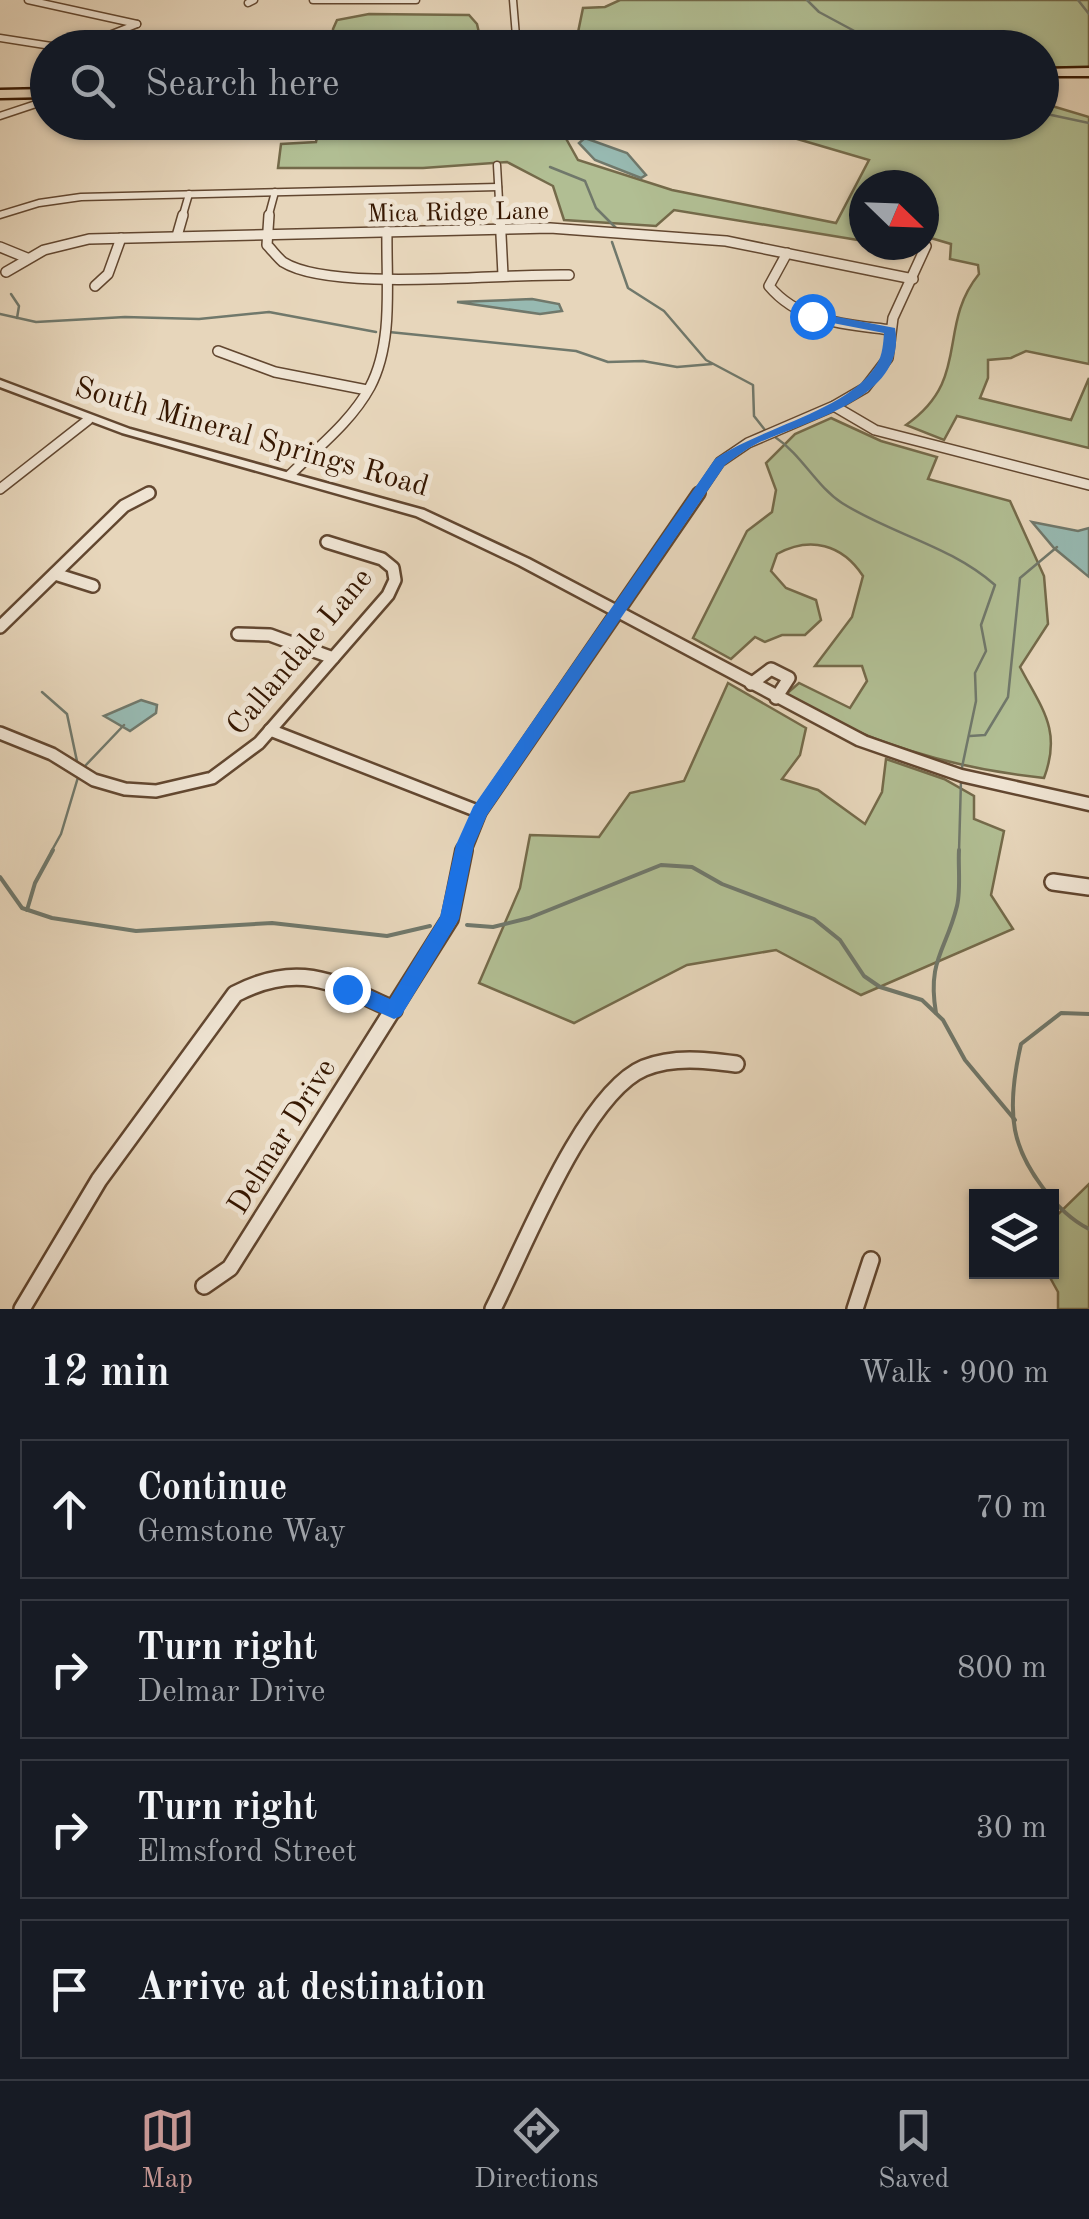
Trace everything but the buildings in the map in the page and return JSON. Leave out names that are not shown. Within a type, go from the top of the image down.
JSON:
[{"type":"highway","points":[[1059,73],[1089,72]]},
{"type":"highway","points":[[0,94],[30,96]]},
{"type":"street","points":[[28,0],[137,22],[125,30]]},
{"type":"street","points":[[313,0],[416,0]]},
{"type":"street","points":[[513,0],[515,30]]},
{"type":"street","points":[[0,38],[30,43]]},
{"type":"street","points":[[0,116],[30,104]]},
{"type":"street","points":[[497,165],[503,275]]},
{"type":"street","points":[[0,216],[60,199],[498,187]]},
{"type":"street","points":[[275,192],[266,234],[270,251],[310,272],[385,279],[569,274]]},
{"type":"street","points":[[177,236],[189,194]]},
{"type":"street","name":"Mica Ridge Lane","points":[[6,272],[27,258],[71,241],[501,228],[726,241],[913,279]]},
{"type":"street","points":[[290,476],[367,390],[381,351],[387,231]]},
{"type":"street","points":[[95,286],[108,274],[121,238]]},
{"type":"street","points":[[0,247],[27,258]]},
{"type":"street","points":[[786,253],[768,286],[778,301],[812,316],[891,330]]},
{"type":"street","name":"Delmar Drive","points":[[204,1286],[230,1268],[450,919],[465,845],[480,812],[720,462],[748,443],[834,406],[865,388],[888,358],[893,318],[920,260]]},
{"type":"street","points":[[218,351],[275,372],[367,390]]},
{"type":"street","name":"South Mineral Springs Road","points":[[0,383],[88,420],[383,500],[436,519],[620,612],[776,698],[899,756],[976,779],[1089,804]]},
{"type":"street","points":[[834,406],[875,430],[1089,485]]},
{"type":"street","points":[[0,489],[88,420]]},
{"type":"street","points":[[0,628],[124,506],[148,493]]},
{"type":"street","name":"Callandale Lane","points":[[0,733],[52,754],[94,780],[124,789],[156,791],[212,778],[270,730],[388,595],[395,580],[393,568],[382,559],[326,542]]},
{"type":"street","points":[[55,574],[93,586]]},
{"type":"street","points":[[238,634],[270,635],[333,658]]},
{"type":"street","points":[[750,684],[772,669],[789,678],[776,698]]},
{"type":"street","points":[[270,730],[480,812]]},
{"type":"street","points":[[1053,882],[1089,887]]},
{"type":"street","points":[[22,1309],[99,1180],[235,994],[278,973],[302,973],[394,1010]]},
{"type":"street","points":[[493,1309],[585,1125],[612,1088],[661,1062],[694,1058],[736,1064]]},
{"type":"street","points":[[854,1309],[871,1260]]},
{"type":"green space","points":[[620,0],[1089,0],[1089,67],[1059,68],[1059,30],[578,30],[583,8],[605,7]]},
{"type":"green space","points":[[369,14],[469,15],[478,30],[333,30],[337,20]]},
{"type":"green space","points":[[1059,108],[1089,117],[1089,364],[1026,351],[1011,358],[988,360],[988,378],[980,398],[1071,420],[1089,378],[1089,448],[957,416],[944,440],[906,425],[939,389],[947,371],[959,313],[979,274],[978,265],[950,259],[951,244],[939,240],[939,170],[864,170],[869,160],[801,140],[1059,140]]},
{"type":"green space","points":[[316,140],[567,140],[578,160],[672,190],[836,223],[849,198],[849,239],[674,210],[656,226],[564,220],[553,186],[507,162],[423,168],[278,168],[281,144]]},
{"type":"green space","points":[[831,418],[881,441],[937,457],[928,479],[1010,501],[1044,576],[1048,624],[1020,667],[1042,708],[1050,733],[1044,778],[975,767],[909,750],[847,727],[784,696],[799,683],[850,708],[867,681],[862,666],[815,666],[852,617],[863,576],[845,557],[825,546],[789,548],[777,554],[771,571],[786,588],[816,600],[821,620],[805,635],[782,635],[765,642],[755,637],[731,659],[693,638],[747,531],[772,512],[776,490],[766,463],[795,434]]},
{"type":"green space","points":[[728,683],[806,728],[800,755],[782,779],[818,790],[865,824],[882,792],[886,759],[944,779],[974,796],[974,819],[1004,831],[991,895],[1013,929],[861,995],[776,950],[687,965],[574,1023],[479,983],[520,888],[530,835],[599,837],[630,793],[684,781]]},
{"type":"green space","points":[[1089,1184],[1089,1309],[1058,1309],[1058,1292],[1051,1279],[1059,1279],[1059,1213]]},
{"type":"water","points":[[591,140],[627,153],[646,175],[641,178],[595,160],[579,143]]},
{"type":"water","points":[[532,299],[559,304],[562,311],[540,314],[457,302]]},
{"type":"water","points":[[1032,522],[1078,531],[1089,528],[1089,577],[1054,548]]},
{"type":"water","points":[[141,700],[157,705],[156,713],[130,731],[104,716]]},
{"type":"waterway","points":[[807,0],[819,12],[852,30]]},
{"type":"waterway","points":[[1078,0],[1089,14]]},
{"type":"waterway","points":[[1059,117],[1089,123]]},
{"type":"waterway","points":[[550,167],[585,181],[596,208],[616,228]]},
{"type":"waterway","points":[[612,242],[628,288],[664,311],[706,360],[753,385],[754,416],[765,430]]},
{"type":"waterway","points":[[11,294],[19,306],[17,318]]},
{"type":"waterway","points":[[17,318],[36,322],[125,317],[199,319],[269,312],[376,332]]},
{"type":"waterway","points":[[0,314],[17,318]]},
{"type":"waterway","points":[[389,332],[576,351],[608,362],[643,361],[677,367],[712,364]]},
{"type":"waterway","points":[[775,437],[842,503],[959,560],[995,585],[981,625],[986,651],[975,673],[976,701],[961,772]]},
{"type":"waterway","points":[[970,736],[985,735],[1008,697],[1020,578],[1057,547]]},
{"type":"waterway","points":[[42,692],[67,714],[78,766]]},
{"type":"waterway","points":[[85,766],[124,725]]},
{"type":"waterway","points":[[51,852],[61,834],[79,774]]},
{"type":"waterway","points":[[959,852],[961,780]]},
{"type":"waterway","points":[[27,910],[35,883],[53,850]]},
{"type":"waterway","points":[[936,1013],[934,980],[957,906],[959,852]]},
{"type":"waterway","points":[[467,925],[493,927],[529,918],[661,865],[692,867],[722,884],[814,919],[840,940],[864,976],[880,987],[922,1000],[943,1020],[965,1060],[1014,1119]]},
{"type":"waterway","points":[[0,877],[27,910]]},
{"type":"waterway","points":[[27,910],[52,918],[136,931],[272,923],[387,936],[430,926]]},
{"type":"waterway","points":[[1014,1119],[1021,1044],[1061,1013],[1089,1014]]},
{"type":"waterway","points":[[1014,1119],[1019,1144],[1033,1173],[1053,1200],[1089,1229]]},
{"type":"route","points":[[347,989],[394,1010],[450,919],[465,845],[480,812],[720,462],[748,443],[834,406],[865,388],[879,372],[888,358],[891,330],[812,316]]}]
